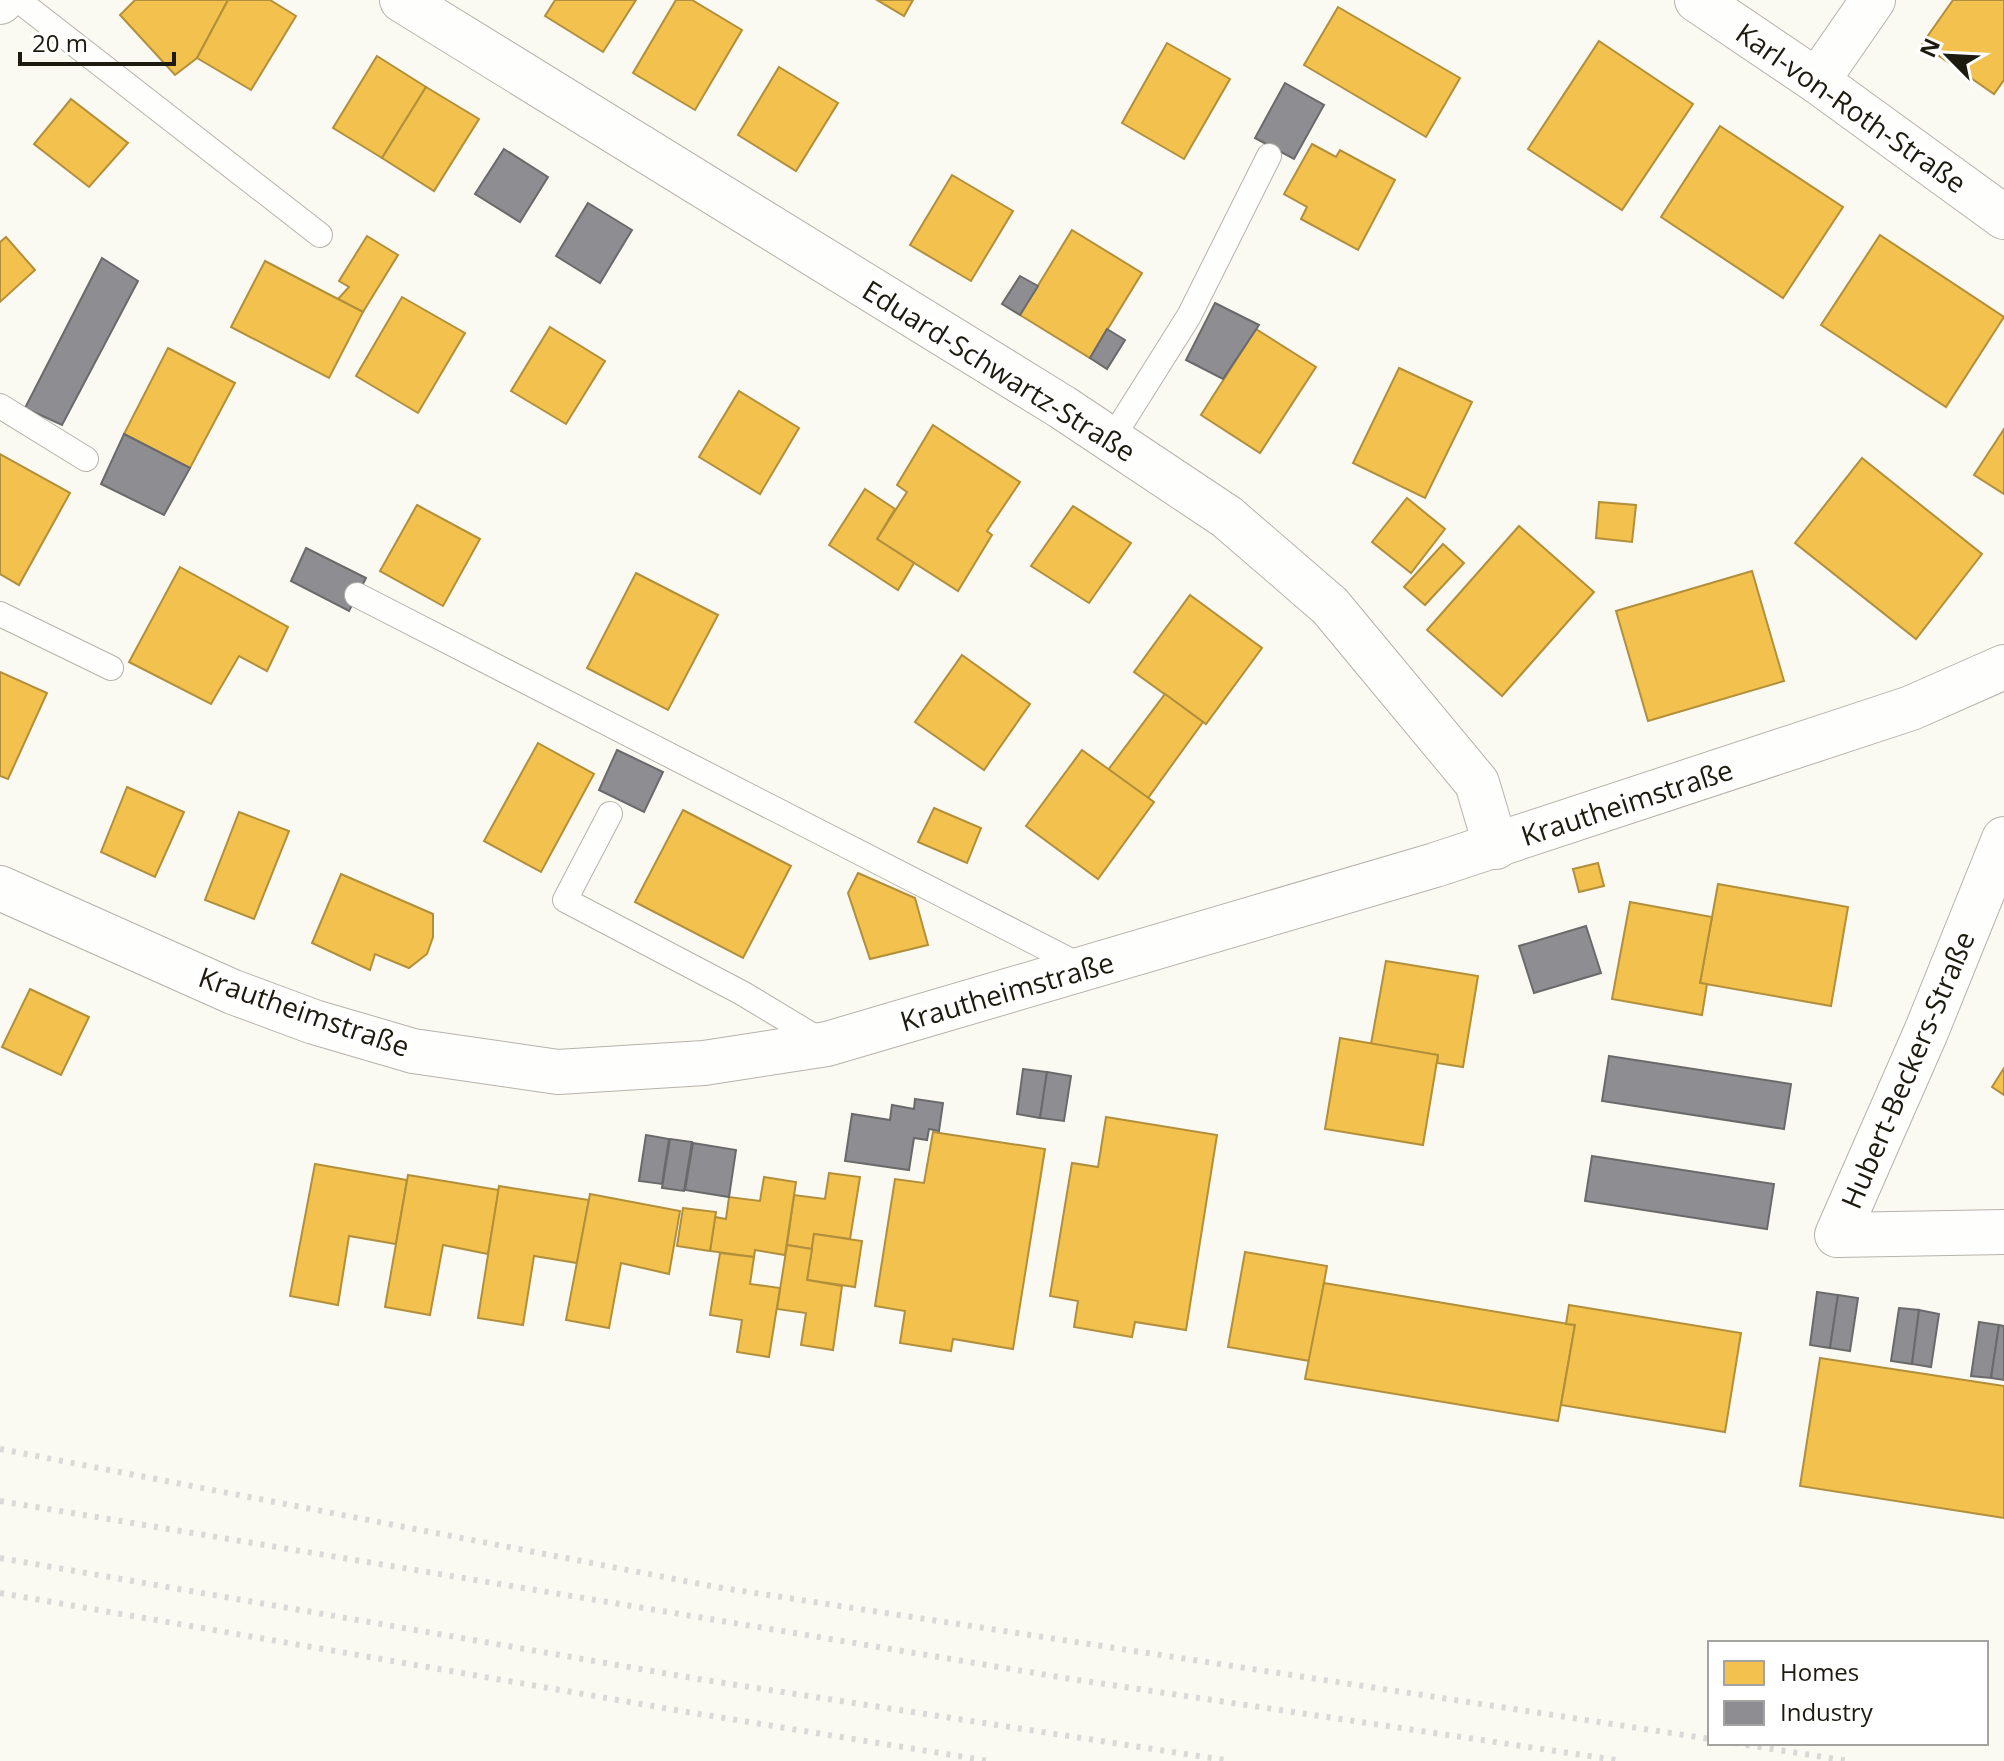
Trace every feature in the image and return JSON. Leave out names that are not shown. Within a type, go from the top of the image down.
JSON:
[{"type":"street","name":"Eduard-Schwartz-Straße","points":[[402,0],[1062,407],[1227,517],[1330,606],[1477,783],[1496,847]]},
{"type":"street","name":"Karl-von-Roth-Straße","points":[[1697,0],[1817,81],[2004,217]]},
{"type":"street","points":[[1817,81],[1873,0]]},
{"type":"street","name":"Krautheimstraße","points":[[0,888],[233,992],[314,1022],[413,1051],[558,1072],[704,1063],[827,1044],[1496,847],[1911,708],[2004,667]]},
{"type":"street","name":"Hubert-Beckers-Straße","points":[[2004,839],[1926,1032],[1837,1235],[2004,1232]]},
{"type":"lane","points":[[18,0],[320,235]]},
{"type":"lane","points":[[1111,440],[1189,316],[1269,156]]},
{"type":"lane","points":[[0,406],[86,459]]},
{"type":"lane","points":[[357,595],[1087,969]]},
{"type":"lane","points":[[0,614],[111,668]]},
{"type":"lane","points":[[610,814],[565,900],[742,993],[827,1044]]},
{"type":"building: Homes","points":[[135,0],[228,0],[197,58],[175,75],[120,15]]},
{"type":"building: Homes","points":[[228,0],[270,0],[296,16],[251,90],[197,58]]},
{"type":"building: Homes","points":[[555,0],[636,0],[603,52],[545,16]]},
{"type":"building: Homes","points":[[676,0],[692,0],[742,30],[695,110],[633,73]]},
{"type":"building: Homes","points":[[877,0],[913,0],[904,16]]},
{"type":"building: Homes","points":[[1953,0],[2004,0],[2004,80],[1994,94],[1922,44]]},
{"type":"building: Homes","points":[[1338,7],[1460,78],[1426,137],[1304,65]]},
{"type":"building: Homes","points":[[1599,41],[1693,104],[1622,210],[1528,149]]},
{"type":"building: Homes","points":[[1167,43],[1230,79],[1184,159],[1122,123]]},
{"type":"building: Homes","points":[[377,56],[426,87],[382,158],[333,128]]},
{"type":"building: Homes","points":[[779,67],[838,103],[796,171],[738,135]]},
{"type":"building: Homes","points":[[426,87],[479,119],[434,191],[382,158]]},
{"type":"building: Homes","points":[[71,99],[128,143],[89,187],[34,144]]},
{"type":"building: Homes","points":[[1720,126],[1843,207],[1783,298],[1661,217]]},
{"type":"building: Homes","points":[[1312,144],[1336,157],[1340,150],[1395,180],[1358,250],[1301,219],[1307,207],[1284,194]]},
{"type":"building: Homes","points":[[952,175],[1013,211],[971,281],[910,245]]},
{"type":"building: Homes","points":[[1072,230],[1142,273],[1090,358],[1020,315]]},
{"type":"building: Homes","points":[[1880,235],[2004,317],[1946,407],[1821,325]]},
{"type":"building: Homes","points":[[367,236],[398,255],[363,312],[338,299],[349,287],[339,281]]},
{"type":"building: Homes","points":[[6,237],[35,270],[0,302],[0,242]]},
{"type":"building: Homes","points":[[265,261],[363,312],[329,378],[231,327]]},
{"type":"building: Homes","points":[[402,297],[465,333],[418,413],[356,376]]},
{"type":"building: Homes","points":[[550,327],[605,361],[566,424],[511,391]]},
{"type":"building: Homes","points":[[1256,329],[1316,367],[1260,453],[1201,415]]},
{"type":"building: Homes","points":[[168,348],[235,383],[190,468],[124,434]]},
{"type":"building: Homes","points":[[1399,368],[1472,402],[1425,498],[1353,463]]},
{"type":"building: Homes","points":[[739,391],[799,428],[760,494],[699,457]]},
{"type":"building: Homes","points":[[933,425],[1020,482],[987,531],[992,535],[958,591],[877,539],[907,492],[897,485]]},
{"type":"building: Homes","points":[[2004,429],[2004,494],[1974,475]]},
{"type":"building: Homes","points":[[0,454],[70,493],[19,585],[0,574]]},
{"type":"building: Homes","points":[[1862,458],[1982,554],[1916,639],[1795,543]]},
{"type":"building: Homes","points":[[865,489],[895,509],[877,539],[914,563],[898,590],[829,545]]},
{"type":"building: Homes","points":[[1407,498],[1445,529],[1411,573],[1372,542]]},
{"type":"building: Homes","points":[[1599,502],[1636,505],[1632,542],[1596,538]]},
{"type":"building: Homes","points":[[417,505],[480,539],[443,606],[380,571]]},
{"type":"building: Homes","points":[[1073,506],[1131,543],[1089,603],[1031,566]]},
{"type":"building: Homes","points":[[1519,526],[1594,592],[1502,696],[1427,630]]},
{"type":"building: Homes","points":[[1443,544],[1464,563],[1425,605],[1404,587]]},
{"type":"building: Homes","points":[[180,567],[288,627],[267,671],[239,656],[211,704],[129,662]]},
{"type":"building: Homes","points":[[1752,571],[1784,681],[1648,721],[1616,611]]},
{"type":"building: Homes","points":[[636,573],[718,615],[668,710],[587,668]]},
{"type":"building: Homes","points":[[1190,595],[1262,648],[1206,724],[1134,672]]},
{"type":"building: Homes","points":[[962,655],[1030,704],[984,770],[915,722]]},
{"type":"building: Homes","points":[[0,672],[47,693],[8,779],[0,776]]},
{"type":"building: Homes","points":[[1165,694],[1203,722],[1148,798],[1108,770]]},
{"type":"building: Homes","points":[[538,743],[594,774],[541,872],[484,841]]},
{"type":"building: Homes","points":[[1082,750],[1154,802],[1098,879],[1026,826]]},
{"type":"building: Homes","points":[[127,787],[184,812],[155,877],[101,852]]},
{"type":"building: Homes","points":[[934,808],[981,828],[967,863],[918,842]]},
{"type":"building: Homes","points":[[683,810],[791,866],[743,958],[635,902]]},
{"type":"building: Homes","points":[[239,812],[289,831],[254,919],[205,900]]},
{"type":"building: Homes","points":[[1598,863],[1604,886],[1579,892],[1573,869]]},
{"type":"building: Homes","points":[[858,873],[915,898],[928,945],[870,959],[848,893]]},
{"type":"building: Homes","points":[[341,874],[433,914],[433,937],[427,954],[409,968],[375,954],[370,970],[312,943]]},
{"type":"building: Homes","points":[[1718,884],[1848,907],[1831,1006],[1700,983]]},
{"type":"building: Homes","points":[[1630,902],[1712,917],[1700,983],[1707,984],[1702,1015],[1612,999]]},
{"type":"building: Homes","points":[[1386,961],[1478,976],[1463,1067],[1437,1063],[1438,1055],[1371,1044]]},
{"type":"building: Homes","points":[[30,989],[89,1017],[61,1075],[2,1047]]},
{"type":"building: Homes","points":[[1340,1038],[1438,1055],[1423,1145],[1325,1129]]},
{"type":"building: Homes","points":[[2004,1068],[2004,1095],[1992,1087]]},
{"type":"building: Homes","points":[[1106,1117],[1217,1135],[1186,1330],[1135,1322],[1132,1337],[1074,1327],[1078,1301],[1050,1296],[1072,1163],[1098,1167]]},
{"type":"building: Homes","points":[[933,1132],[1045,1149],[1013,1349],[953,1339],[951,1351],[900,1343],[905,1311],[875,1306],[895,1179],[924,1183]]},
{"type":"building: Homes","points":[[315,1164],[407,1180],[396,1244],[349,1236],[338,1305],[290,1296]]},
{"type":"building: Homes","points":[[829,1173],[860,1177],[850,1239],[814,1234],[812,1249],[787,1245],[794,1195],[825,1199]]},
{"type":"building: Homes","points":[[408,1175],[499,1190],[488,1254],[443,1245],[430,1315],[385,1307]]},
{"type":"building: Homes","points":[[764,1177],[796,1182],[785,1255],[755,1250],[754,1257],[710,1251],[715,1217],[726,1219],[729,1197],[760,1201]]},
{"type":"building: Homes","points":[[499,1186],[589,1200],[577,1263],[534,1256],[523,1325],[478,1318]]},
{"type":"building: Homes","points":[[590,1194],[680,1211],[669,1274],[621,1263],[609,1328],[566,1320]]},
{"type":"building: Homes","points":[[683,1208],[716,1212],[710,1251],[677,1246]]},
{"type":"building: Homes","points":[[814,1234],[862,1241],[855,1287],[807,1280]]},
{"type":"building: Homes","points":[[787,1245],[812,1249],[807,1280],[842,1286],[833,1350],[801,1345],[806,1313],[777,1309]]},
{"type":"building: Homes","points":[[1245,1252],[1327,1266],[1310,1361],[1228,1347]]},
{"type":"building: Homes","points":[[720,1253],[754,1257],[750,1284],[780,1288],[769,1357],[737,1352],[742,1320],[710,1315]]},
{"type":"building: Homes","points":[[1324,1283],[1575,1325],[1558,1421],[1305,1379]]},
{"type":"building: Homes","points":[[1569,1305],[1741,1333],[1725,1432],[1561,1405],[1575,1325],[1566,1324]]},
{"type":"building: Homes","points":[[1820,1358],[2004,1386],[2004,1518],[1800,1486]]},
{"type":"building: Industry","points":[[1285,83],[1324,105],[1294,159],[1255,138]]},
{"type":"building: Industry","points":[[504,149],[548,177],[520,222],[475,194]]},
{"type":"building: Industry","points":[[588,203],[632,230],[600,283],[556,256]]},
{"type":"building: Industry","points":[[102,258],[138,281],[62,425],[25,408]]},
{"type":"building: Industry","points":[[1020,276],[1038,286],[1020,315],[1002,304]]},
{"type":"building: Industry","points":[[1215,303],[1259,325],[1223,379],[1186,360]]},
{"type":"building: Industry","points":[[1107,329],[1125,340],[1107,369],[1090,358]]},
{"type":"building: Industry","points":[[124,434],[190,468],[164,515],[101,484]]},
{"type":"building: Industry","points":[[306,548],[366,578],[349,611],[291,581]]},
{"type":"building: Industry","points":[[617,750],[663,772],[644,812],[599,790]]},
{"type":"building: Industry","points":[[1586,926],[1601,973],[1534,993],[1519,946]]},
{"type":"building: Industry","points":[[1609,1056],[1791,1084],[1784,1129],[1602,1101]]},
{"type":"building: Industry","points":[[1023,1069],[1047,1072],[1040,1118],[1017,1114]]},
{"type":"building: Industry","points":[[1047,1072],[1071,1076],[1064,1121],[1040,1118]]},
{"type":"building: Industry","points":[[915,1099],[943,1103],[939,1131],[929,1129],[927,1140],[914,1138],[909,1170],[845,1161],[852,1114],[890,1120],[892,1105],[914,1109]]},
{"type":"building: Industry","points":[[646,1135],[669,1139],[662,1184],[639,1181]]},
{"type":"building: Industry","points":[[670,1139],[692,1142],[684,1191],[662,1188]]},
{"type":"building: Industry","points":[[693,1143],[736,1150],[729,1197],[685,1190]]},
{"type":"building: Industry","points":[[1592,1156],[1774,1184],[1767,1229],[1585,1201]]},
{"type":"building: Industry","points":[[1817,1292],[1838,1295],[1830,1348],[1810,1345]]},
{"type":"building: Industry","points":[[1838,1295],[1858,1298],[1850,1351],[1830,1348]]},
{"type":"building: Industry","points":[[1899,1308],[1919,1310],[1912,1364],[1891,1361]]},
{"type":"building: Industry","points":[[1919,1310],[1939,1314],[1931,1367],[1912,1364]]},
{"type":"building: Industry","points":[[1979,1322],[1999,1325],[1991,1378],[1971,1376]]},
{"type":"building: Industry","points":[[1999,1325],[2004,1326],[2004,1380],[1991,1378]]},
{"type":"railway","points":[[0,1449],[716,1587],[1708,1739]]},
{"type":"railway","points":[[0,1501],[1071,1679],[1623,1761]]},
{"type":"railway","points":[[0,1558],[698,1679],[1231,1761]]},
{"type":"railway","points":[[0,1593],[989,1761]]},
{"type":"railway","points":[[1747,1745],[1849,1761]]}]
